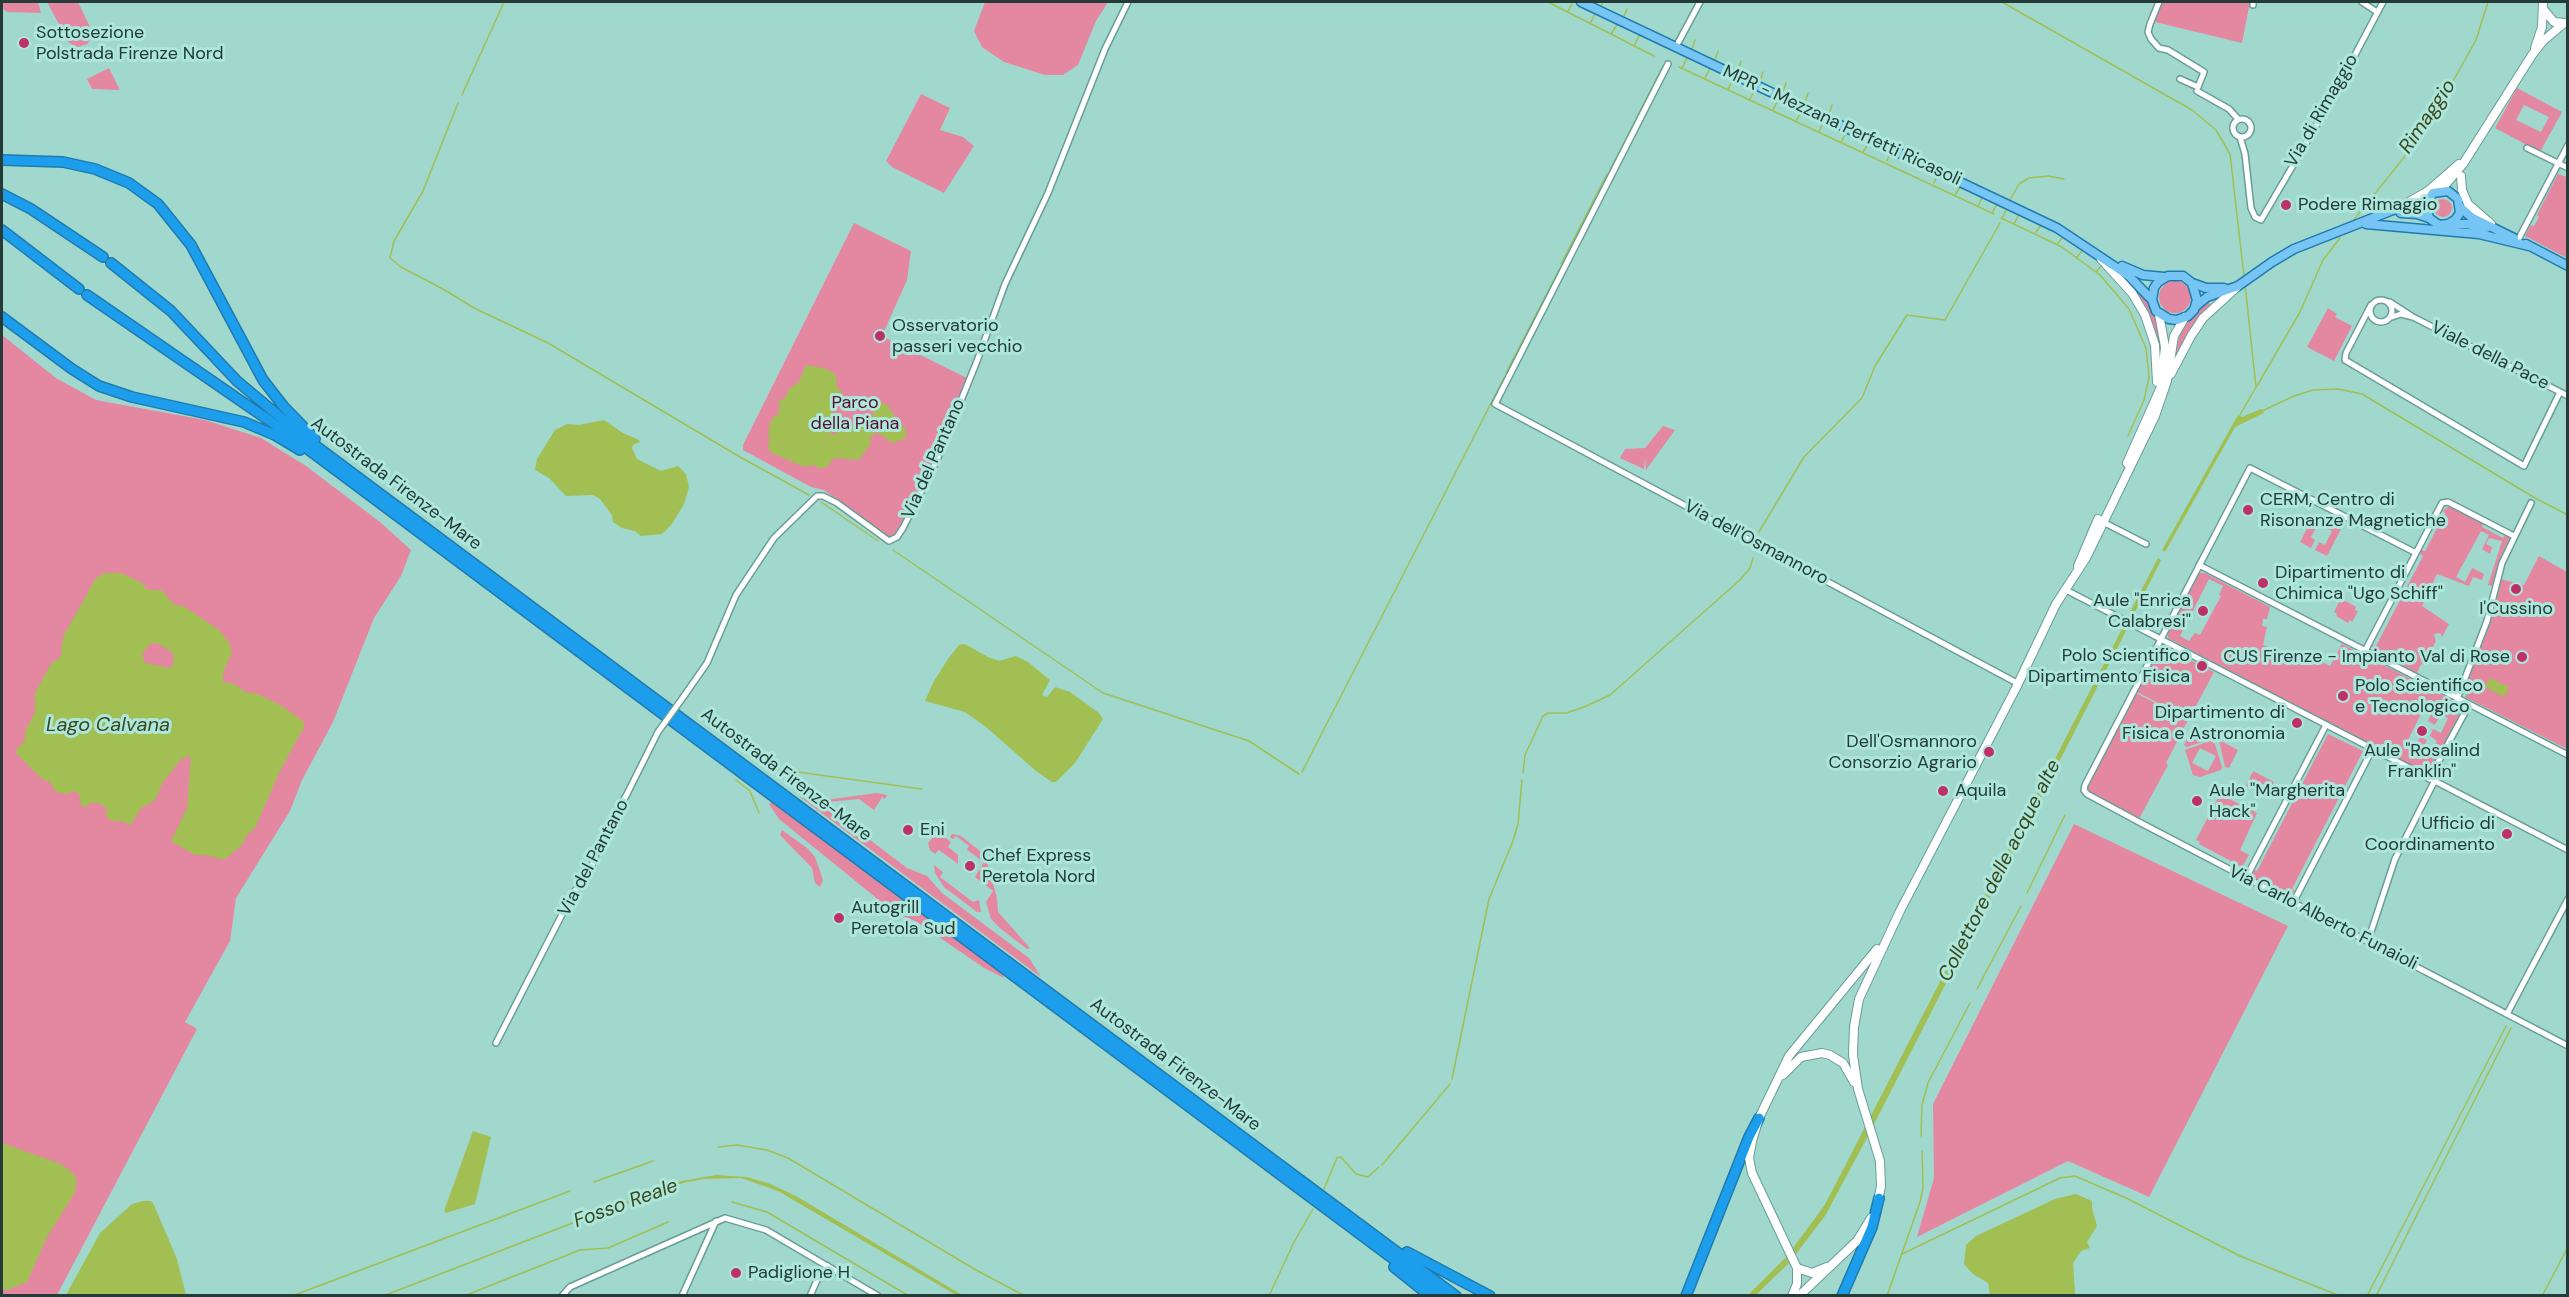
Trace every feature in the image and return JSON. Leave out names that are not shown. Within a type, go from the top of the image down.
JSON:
[{"type":"highway","points":[[2,160],[63,162],[95,169],[129,183],[158,204],[191,245],[263,380],[284,407],[336,460]]},
{"type":"highway","name":"Autostrada Firenze-Mare","points":[[2,194],[31,209],[107,260],[171,311],[237,381],[336,460],[1312,1194],[1443,1296]]},
{"type":"highway","name":"Autostrada Firenze-Mare","points":[[2,230],[83,292],[270,421],[1312,1194],[1456,1296]]},
{"type":"highway","points":[[2,317],[99,386],[132,397],[220,416],[267,431],[291,444],[394,513]]},
{"type":"highway","points":[[1686,1296],[1749,1137],[1760,1118]]},
{"type":"highway","points":[[1312,1194],[1430,1296]]},
{"type":"highway","points":[[1312,1194],[1412,1255],[1490,1296]]},
{"type":"highway","points":[[1842,1296],[1872,1227],[1879,1198]]},
{"type":"main road","name":"MPR - Mezzana Perfetti Ricasoli","points":[[1581,2],[1667,43],[1681,47],[2057,228],[2129,276],[2152,300]]},
{"type":"main road","points":[[2543,5],[2549,19],[2565,23]]},
{"type":"main road","points":[[2532,55],[2541,31],[2543,5]]},
{"type":"main road","points":[[2442,190],[2469,155],[2532,55],[2543,41],[2565,23]]},
{"type":"main road","points":[[2167,381],[2197,327],[2212,308],[2239,285],[2294,249],[2372,220],[2428,191],[2469,155]]},
{"type":"main road","points":[[2448,224],[2457,218],[2463,164]]},
{"type":"main road","points":[[2461,176],[2462,190],[2468,204],[2495,226],[2568,266]]},
{"type":"main road","points":[[2393,210],[2414,207],[2428,199],[2433,193],[2442,190],[2451,192],[2471,217],[2495,226]]},
{"type":"main road","points":[[2428,199],[2426,207],[2429,218]]},
{"type":"main road","points":[[2372,220],[2401,213],[2429,218],[2439,225],[2468,224],[2485,227],[2523,243]]},
{"type":"main road","points":[[2356,226],[2479,234],[2523,243]]},
{"type":"main road","name":"MPR - Mezzana Perfetti Ricasoli","points":[[2096,253],[2138,273],[2164,277]]},
{"type":"main road","points":[[2096,253],[2132,293],[2145,315],[2155,345],[2158,378],[2154,397],[2143,426]]},
{"type":"main road","points":[[2076,572],[2081,555],[2153,407],[2162,379],[2164,339],[2159,314],[2152,300],[2156,285],[2164,277],[2179,275],[2192,283],[2216,288],[2239,285]]},
{"type":"main road","points":[[2192,283],[2198,296],[2195,307]]},
{"type":"main road","points":[[1799,1296],[1845,1253],[1864,1231],[1879,1198],[1881,1166],[1858,1089],[1853,1042],[1856,1012],[1863,989],[1887,936],[2017,686],[2030,666],[2061,606],[2066,590],[2086,558],[2156,416],[2167,381],[2174,336],[2185,317],[2207,297],[2239,285]]},
{"type":"main road","points":[[2159,314],[2173,320],[2185,317]]},
{"type":"main road","points":[[1792,1296],[1797,1284],[1797,1268],[1750,1165],[1750,1151],[1760,1118],[1773,1088],[1797,1044],[1848,986],[1887,936]]},
{"type":"main road","points":[[1773,1088],[1793,1063],[1801,1057],[1822,1053],[1842,1063],[1858,1089]]},
{"type":"main road","points":[[1797,1268],[1809,1273],[1820,1271],[1845,1253]]},
{"type":"street","name":"Via del Pantano","points":[[496,1043],[573,893],[589,875],[599,844],[658,732],[707,663],[736,595],[774,538],[817,496],[823,496],[837,503],[888,541],[897,537],[903,528],[937,460],[1005,284],[1048,193],[1105,49],[1128,2]]},
{"type":"street","points":[[1681,47],[1700,2]]},
{"type":"street","points":[[2159,2],[2148,32],[2151,39],[2159,48],[2168,50],[2204,72],[2198,87],[2180,80]]},
{"type":"street","points":[[2362,2],[2377,12]]},
{"type":"street","name":"Via di Rimaggio","points":[[2240,137],[2245,154],[2251,208],[2255,217],[2261,220],[2329,104],[2383,2]]},
{"type":"street","name":"Via dell'Osmannoro","points":[[1668,64],[1495,404],[2017,686]]},
{"type":"street","points":[[2197,91],[2229,109],[2238,119],[2247,120],[2251,128],[2246,136],[2240,137],[2232,129],[2233,123],[2238,119]]},
{"type":"street","points":[[2523,243],[2568,145]]},
{"type":"street","points":[[2527,148],[2568,168]]},
{"type":"street","points":[[2371,305],[2370,314],[2374,320],[2384,322],[2390,318],[2392,308],[2387,301],[2380,300],[2371,305],[2346,353],[2345,360],[2522,464],[2560,392]]},
{"type":"street","name":"Viale della Pace","points":[[2387,301],[2413,317],[2568,396]]},
{"type":"street","name":"Viale della Pace","points":[[2390,318],[2401,314],[2413,317]]},
{"type":"street","points":[[2161,639],[2250,468],[2416,553]]},
{"type":"street","points":[[2365,651],[2444,502],[2514,536]]},
{"type":"street","points":[[2457,699],[2487,621],[2502,563],[2531,503]]},
{"type":"street","points":[[2103,522],[2146,544]]},
{"type":"street","points":[[2199,565],[2568,755]]},
{"type":"street","points":[[2066,590],[2568,850]]},
{"type":"street","name":"Via Carlo Alberto Funaioli","points":[[2161,639],[2085,785],[2087,794],[2568,1046]]},
{"type":"street","points":[[2368,941],[2395,859],[2469,705]]},
{"type":"street","points":[[2246,878],[2326,725]]},
{"type":"street","points":[[2293,903],[2372,750]]},
{"type":"street","points":[[2507,1014],[2568,899]]},
{"type":"street","points":[[562,1296],[570,1287],[725,1218],[753,1224],[878,1296]]},
{"type":"street","points":[[682,1296],[716,1221]]},
{"type":"street","points":[[810,1296],[818,1278],[828,1266]]},
{"type":"green space","points":[[2,2],[38,2],[41,13],[7,12],[2,8]]},
{"type":"green space","points":[[47,2],[78,2],[91,29],[91,39],[87,44],[78,47],[69,43]]},
{"type":"green space","points":[[985,2],[1108,2],[1096,21],[1078,65],[1063,75],[1045,75],[1004,62],[982,47],[974,31]]},
{"type":"green space","points":[[2163,2],[2250,2],[2242,43],[2155,22]]},
{"type":"green space","points":[[109,68],[120,90],[92,89],[87,79]]},
{"type":"green space","points":[[2517,88],[2562,112],[2540,152],[2495,128]],"holes":[[[2524,105],[2549,117],[2541,132],[2516,120]]]},
{"type":"green space","points":[[921,94],[950,108],[940,130],[963,137],[974,146],[944,193],[892,167],[886,161]]},
{"type":"green space","points":[[2558,174],[2567,177],[2567,258],[2525,236],[2539,217],[2537,215]]},
{"type":"green space","points":[[2443,199],[2449,202],[2452,208],[2449,214],[2443,217],[2437,214],[2434,208],[2437,202]]},
{"type":"green space","name":"Parco della Piana","points":[[854,223],[911,251],[907,280],[882,336],[967,378],[935,457],[898,532],[890,537],[885,536],[824,490],[811,487],[743,450],[743,445]]},
{"type":"green space","points":[[2122,276],[2145,298],[2157,320],[2162,345],[2160,368],[2157,344]]},
{"type":"green space","points":[[2175,281],[2186,286],[2191,297],[2186,308],[2175,313],[2164,308],[2159,297],[2164,286]]},
{"type":"green space","points":[[2207,300],[2211,306],[2173,362],[2181,330]]},
{"type":"green space","points":[[2328,308],[2337,314],[2335,317],[2352,326],[2334,361],[2307,347]]},
{"type":"green space","points":[[2,335],[56,378],[96,400],[205,420],[261,438],[306,466],[380,522],[411,550],[401,576],[374,618],[333,722],[302,780],[290,811],[236,898],[230,941],[185,1022],[197,1029],[57,1295],[2,1295]]},
{"type":"green space","points":[[1663,426],[1675,430],[1646,470],[1645,458],[1644,469],[1620,458],[1625,449],[1645,448]]},
{"type":"green space","points":[[2450,506],[2483,523],[2482,527],[2503,538],[2505,535],[2510,537],[2500,558],[2492,586],[2488,585],[2502,541],[2489,538],[2486,544],[2492,547],[2490,554],[2482,549],[2489,535],[2481,531],[2456,577],[2465,582],[2472,568],[2484,574],[2482,580],[2473,577],[2469,586],[2437,574],[2422,606],[2449,624],[2442,637],[2440,633],[2434,634],[2436,641],[2424,665],[2421,664],[2417,673],[2374,651],[2372,645],[2376,646],[2423,556],[2419,553],[2421,550],[2425,551],[2445,513],[2442,511]]},
{"type":"green space","points":[[2314,515],[2341,529],[2327,556],[2315,550],[2319,542],[2325,545],[2332,531],[2318,524],[2311,537],[2315,540],[2311,548],[2300,542]]},
{"type":"green space","name":"CUS Firenze - Impianto Val di Rose","points":[[2539,556],[2567,572],[2567,749],[2465,697],[2467,694],[2462,692],[2489,623],[2500,579],[2524,585]]},
{"type":"green space","points":[[2199,573],[2205,573],[2270,607],[2267,619],[2263,619],[2262,626],[2267,627],[2263,645],[2294,658],[2298,650],[2330,666],[2342,644],[2460,704],[2461,711],[2430,770],[2423,773],[2168,638]],"holes":[[[2209,579],[2223,586],[2219,595],[2221,596],[2200,635],[2195,633],[2189,641],[2180,636]],[[2425,706],[2433,710],[2428,721],[2435,725],[2441,714],[2448,718],[2441,733],[2433,729],[2430,736],[2437,741],[2430,755],[2422,751],[2427,740],[2420,737],[2414,748],[2406,744]]]},
{"type":"green space","points":[[2344,600],[2356,607],[2355,610],[2358,611],[2352,622],[2350,620],[2348,623],[2336,616],[2334,612],[2339,602],[2342,603]]},
{"type":"green space","points":[[2162,646],[2214,672],[2189,719],[2137,692]]},
{"type":"green space","points":[[2136,693],[2188,720],[2166,763],[2168,765],[2139,819],[2090,793],[2087,788]]},
{"type":"green space","points":[[2193,727],[2212,737],[2187,747],[2184,745]]},
{"type":"green space","points":[[2328,734],[2363,751],[2365,756],[2361,755],[2292,889],[2295,891],[2288,896],[2256,880],[2253,873],[2254,870],[2257,871]]},
{"type":"green space","points":[[2219,740],[2238,750],[2229,768],[2225,767]]},
{"type":"green space","points":[[2210,741],[2215,744],[2221,770],[2200,777],[2193,775],[2185,750]],"holes":[[[2200,748],[2216,756],[2208,771],[2192,763]]]},
{"type":"green space","points":[[2253,771],[2274,782],[2271,788],[2255,781],[2254,784],[2269,791],[2266,796],[2246,786]]},
{"type":"green space","points":[[877,793],[887,795],[885,799],[882,797],[874,810],[859,799],[827,802],[825,800]]},
{"type":"green space","points":[[2220,794],[2257,813],[2240,850],[2249,855],[2242,867],[2199,844],[2200,842],[2196,840]]},
{"type":"green space","points":[[799,796],[832,811],[907,868],[927,876],[942,893],[1029,958],[1041,977]]},
{"type":"green space","points":[[772,802],[1004,978],[984,968],[917,922],[886,908],[779,819],[769,804]]},
{"type":"green space","points":[[927,824],[951,842],[948,847],[958,855],[958,864],[939,850],[935,854],[930,850],[928,843],[933,837],[923,829]]},
{"type":"green space","points":[[2074,824],[2288,926],[2149,1197],[2068,1161],[1917,1237],[1934,1178],[1933,1104]]},
{"type":"green space","points":[[782,830],[807,848],[815,857],[823,880],[820,887],[815,883],[812,868],[780,835]]},
{"type":"green space","points":[[952,834],[961,836],[985,855],[997,898],[998,912],[1030,948],[1027,949],[991,919],[986,902],[993,891],[975,877],[984,862],[967,850],[969,846],[956,836],[953,839],[950,837]]},
{"type":"green space","points":[[934,865],[943,872],[940,877],[973,902],[979,900],[981,912],[977,912],[944,887],[935,873]]},
{"type":"water","points":[[806,365],[827,369],[836,375],[837,387],[843,394],[842,397],[839,395],[838,399],[834,398],[833,415],[828,425],[831,434],[836,434],[837,429],[867,423],[872,417],[877,400],[888,406],[900,424],[905,427],[906,438],[892,443],[877,432],[870,437],[871,443],[859,460],[836,458],[824,468],[817,468],[814,464],[808,467],[802,466],[770,452],[768,434],[771,420],[779,413],[779,401],[785,398],[789,389],[799,382]]},
{"type":"water","points":[[2261,409],[2264,413],[2235,427],[2165,552],[2162,550],[2238,415],[2242,417]]},
{"type":"water","points":[[604,420],[623,433],[639,440],[640,442],[632,448],[637,459],[661,471],[678,466],[686,474],[689,487],[684,504],[672,524],[662,534],[641,536],[635,531],[622,528],[613,522],[612,515],[600,499],[593,495],[566,496],[549,478],[535,470],[537,459],[555,430],[567,424],[579,425]]},
{"type":"water","points":[[2158,558],[2161,560],[2132,618],[2128,616]]},
{"type":"water","name":"Lago Calvana","points":[[105,573],[121,573],[142,583],[148,590],[162,590],[173,604],[185,607],[219,630],[228,641],[232,652],[223,673],[223,682],[235,684],[245,692],[258,694],[282,706],[304,722],[304,727],[279,773],[255,828],[246,836],[243,844],[224,860],[207,855],[195,855],[171,841],[187,808],[191,756],[181,759],[163,782],[155,800],[140,809],[131,825],[121,821],[112,821],[106,816],[107,808],[99,803],[90,803],[87,807],[81,805],[79,794],[74,791],[66,794],[56,792],[49,781],[42,779],[15,752],[25,740],[25,732],[35,712],[35,693],[51,664],[62,655],[64,635],[96,578]],"holes":[[[151,643],[159,644],[173,653],[174,663],[170,668],[145,663],[142,654]]]},
{"type":"water","name":"Collettore delle acque alte","points":[[2124,625],[2128,627],[1868,1136],[1825,1216],[1796,1254],[1793,1248],[1824,1206]]},
{"type":"water","points":[[965,644],[999,661],[1016,656],[1028,662],[1050,680],[1042,695],[1047,697],[1055,687],[1070,692],[1099,713],[1103,719],[1075,763],[1056,782],[1052,782],[1036,771],[986,727],[965,712],[925,701],[948,659],[959,645]]},
{"type":"water","points":[[2490,678],[2509,687],[2504,697],[2485,687]]},
{"type":"water","points":[[473,1131],[491,1137],[475,1204],[446,1213],[444,1211]]},
{"type":"water","points":[[2,1143],[61,1164],[73,1173],[77,1181],[74,1194],[47,1237],[27,1282],[8,1290],[2,1290]]},
{"type":"water","points":[[716,1175],[746,1177],[768,1183],[796,1196],[962,1295],[956,1295],[778,1191],[741,1178],[704,1179],[683,1183],[596,1216],[595,1214],[676,1182]]},
{"type":"water","points":[[2076,1194],[2092,1201],[2097,1226],[2087,1242],[2090,1248],[2081,1251],[2073,1263],[2075,1294],[1990,1295],[1988,1283],[1973,1274],[1964,1264],[1966,1245],[1976,1236],[2055,1199]]},
{"type":"water","points":[[151,1201],[154,1205],[177,1259],[186,1295],[66,1295],[100,1233],[132,1204]]},
{"type":"water","points":[[1786,1257],[1789,1263],[1756,1295],[1748,1295]]},
{"type":"waterway","points":[[462,95],[504,2]]},
{"type":"waterway","points":[[1548,2],[1654,56]]},
{"type":"waterway","points":[[1601,6],[1603,2]]},
{"type":"waterway","points":[[2002,2],[2192,110],[2216,130],[2230,154],[2244,276]]},
{"type":"waterway","name":"Rimaggio","points":[[2353,221],[2414,145],[2434,115],[2476,40],[2488,2]]},
{"type":"waterway","points":[[1568,11],[1572,4]]},
{"type":"waterway","points":[[1624,16],[1627,9]]},
{"type":"waterway","points":[[1590,24],[1595,14]]},
{"type":"waterway","points":[[1611,34],[1617,25]]},
{"type":"waterway","points":[[1634,46],[1639,36]]},
{"type":"waterway","points":[[1692,49],[1695,40]]},
{"type":"waterway","points":[[1715,60],[1718,51]]},
{"type":"waterway","points":[[1682,68],[1687,58]]},
{"type":"waterway","points":[[1738,71],[1741,61]]},
{"type":"waterway","points":[[1679,67],[1994,214]]},
{"type":"waterway","points":[[1610,170],[1662,68]]},
{"type":"waterway","points":[[1705,78],[1710,68]]},
{"type":"waterway","points":[[1760,81],[1763,72]]},
{"type":"waterway","points":[[1728,89],[1733,79]]},
{"type":"waterway","points":[[1783,92],[1786,83]]},
{"type":"waterway","points":[[1750,99],[1755,89]]},
{"type":"waterway","points":[[1805,102],[1808,93]]},
{"type":"waterway","points":[[1773,110],[1778,100]]},
{"type":"waterway","points":[[458,103],[423,191],[394,241],[390,258],[401,267],[474,308],[548,343],[740,457],[809,495]]},
{"type":"waterway","points":[[1829,114],[1832,105]]},
{"type":"waterway","points":[[1796,121],[1801,112]]},
{"type":"waterway","points":[[1819,132],[1823,122]]},
{"type":"waterway","points":[[1841,142],[1846,133]]},
{"type":"waterway","points":[[1863,152],[1868,144]]},
{"type":"waterway","points":[[1887,161],[1890,154]]},
{"type":"waterway","points":[[1561,264],[1607,174]]},
{"type":"waterway","points":[[1934,183],[1937,176]]},
{"type":"waterway","points":[[2010,200],[2019,184],[2029,178],[2048,176],[2064,179]]},
{"type":"waterway","points":[[1955,195],[1960,187]]},
{"type":"waterway","points":[[1978,206],[1982,198]]},
{"type":"waterway","points":[[1992,213],[1997,204]]},
{"type":"waterway","points":[[2003,217],[2007,208]]},
{"type":"waterway","points":[[2014,224],[2019,214]]},
{"type":"waterway","points":[[2001,218],[2062,247],[2100,275],[2129,309],[2146,348],[2149,377],[2144,400],[2128,436]]},
{"type":"waterway","points":[[1759,532],[1804,457],[1862,398],[1875,366],[1907,315],[1945,320],[2000,223]]},
{"type":"waterway","points":[[2036,232],[2041,225]]},
{"type":"waterway","points":[[2058,243],[2063,237]]},
{"type":"waterway","name":"Rimaggio","points":[[2257,386],[2300,312],[2323,260],[2340,238]]},
{"type":"waterway","points":[[2076,258],[2083,250]]},
{"type":"waterway","points":[[2096,272],[2101,266]]},
{"type":"waterway","points":[[1506,373],[1560,268]]},
{"type":"waterway","points":[[2240,415],[2256,387],[2245,284]]},
{"type":"waterway","points":[[1302,772],[1504,378]]},
{"type":"waterway","points":[[2262,411],[2313,390],[2338,389],[2362,394],[2535,498],[2568,515]]},
{"type":"waterway","points":[[821,502],[878,541]]},
{"type":"waterway","points":[[893,550],[1103,693],[1249,741],[1299,774]]},
{"type":"waterway","points":[[1523,773],[1525,755],[1543,716],[1548,713],[1566,713],[1610,695],[1740,580],[1750,568],[1753,558]]},
{"type":"waterway","points":[[752,758],[768,768],[922,789]]},
{"type":"waterway","points":[[736,780],[750,791],[759,813]]},
{"type":"waterway","points":[[1452,1079],[1489,899],[1518,824],[1522,780]]},
{"type":"waterway","points":[[2027,893],[2065,815]]},
{"type":"waterway","points":[[1977,989],[2021,906]]},
{"type":"waterway","points":[[1921,1136],[1922,1105],[1928,1083],[1970,1003]]},
{"type":"waterway","points":[[2367,1296],[2506,1026]]},
{"type":"waterway","points":[[2376,1296],[2511,1028]]},
{"type":"waterway","points":[[1382,1165],[1450,1084]]},
{"type":"waterway","points":[[718,1147],[737,1145],[767,1150],[788,1158],[976,1270],[1025,1296]]},
{"type":"waterway","points":[[1887,1296],[1920,1202],[1923,1188],[1922,1151]]},
{"type":"waterway","points":[[1324,1189],[1337,1158],[1341,1157],[1356,1174],[1368,1177],[1379,1167]]},
{"type":"waterway","points":[[594,1182],[653,1161]]},
{"type":"waterway","points":[[1902,1254],[2060,1178],[2075,1176],[2126,1198],[2240,1256],[2340,1296]]},
{"type":"waterway","points":[[292,1296],[570,1191]]},
{"type":"waterway","points":[[732,1202],[767,1212],[909,1296]]},
{"type":"waterway","points":[[1269,1296],[1294,1242],[1313,1209]]},
{"type":"waterway","name":"Fosso Reale","points":[[383,1296],[596,1214]]},
{"type":"waterway","points":[[464,1296],[580,1250],[608,1248],[668,1222]]},
{"type":"waterway","points":[[2542,1296],[2568,1247]]},
{"type":"place","name":"Sottosezione Polstrada Firenze Nord","points":[[24,43]]},
{"type":"place","name":"Podere Rimaggio","points":[[2286,205]]},
{"type":"place","name":"Osservatorio passeri vecchio","points":[[880,336]]},
{"type":"place","name":"CERM, Centro di Risonanze Magnetiche","points":[[2248,510]]},
{"type":"place","name":"Dipartimento di Chimica \"Ugo Schiff\"","points":[[2263,583]]},
{"type":"place","name":"I'Cussino","points":[[2516,589]]},
{"type":"place","name":"Aule \"Enrica Calabresi\"","points":[[2203,611]]},
{"type":"place","name":"CUS Firenze - Impianto Val di Rose","points":[[2522,657]]},
{"type":"place","name":"Polo Scientifico Dipartimento Fisica","points":[[2202,666]]},
{"type":"place","name":"Polo Scientifico e Tecnologico","points":[[2343,696]]},
{"type":"place","name":"Dipartimento di Fisica e Astronomia","points":[[2297,723]]},
{"type":"place","name":"Aule \"Rosalind Franklin\"","points":[[2422,731]]},
{"type":"place","name":"Dell'Osmannoro Consorzio Agrario","points":[[1989,752]]},
{"type":"place","name":"Aquila","points":[[1943,791]]},
{"type":"place","name":"Aule \"Margherita Hack\"","points":[[2197,801]]},
{"type":"place","name":"Eni","points":[[908,830]]},
{"type":"place","name":"Ufficio di Coordinamento","points":[[2507,834]]},
{"type":"place","name":"Chef Express Peretola Nord","points":[[970,866]]},
{"type":"place","name":"Autogrill Peretola Sud","points":[[839,918]]},
{"type":"place","name":"Padiglione H","points":[[736,1273]]}]
